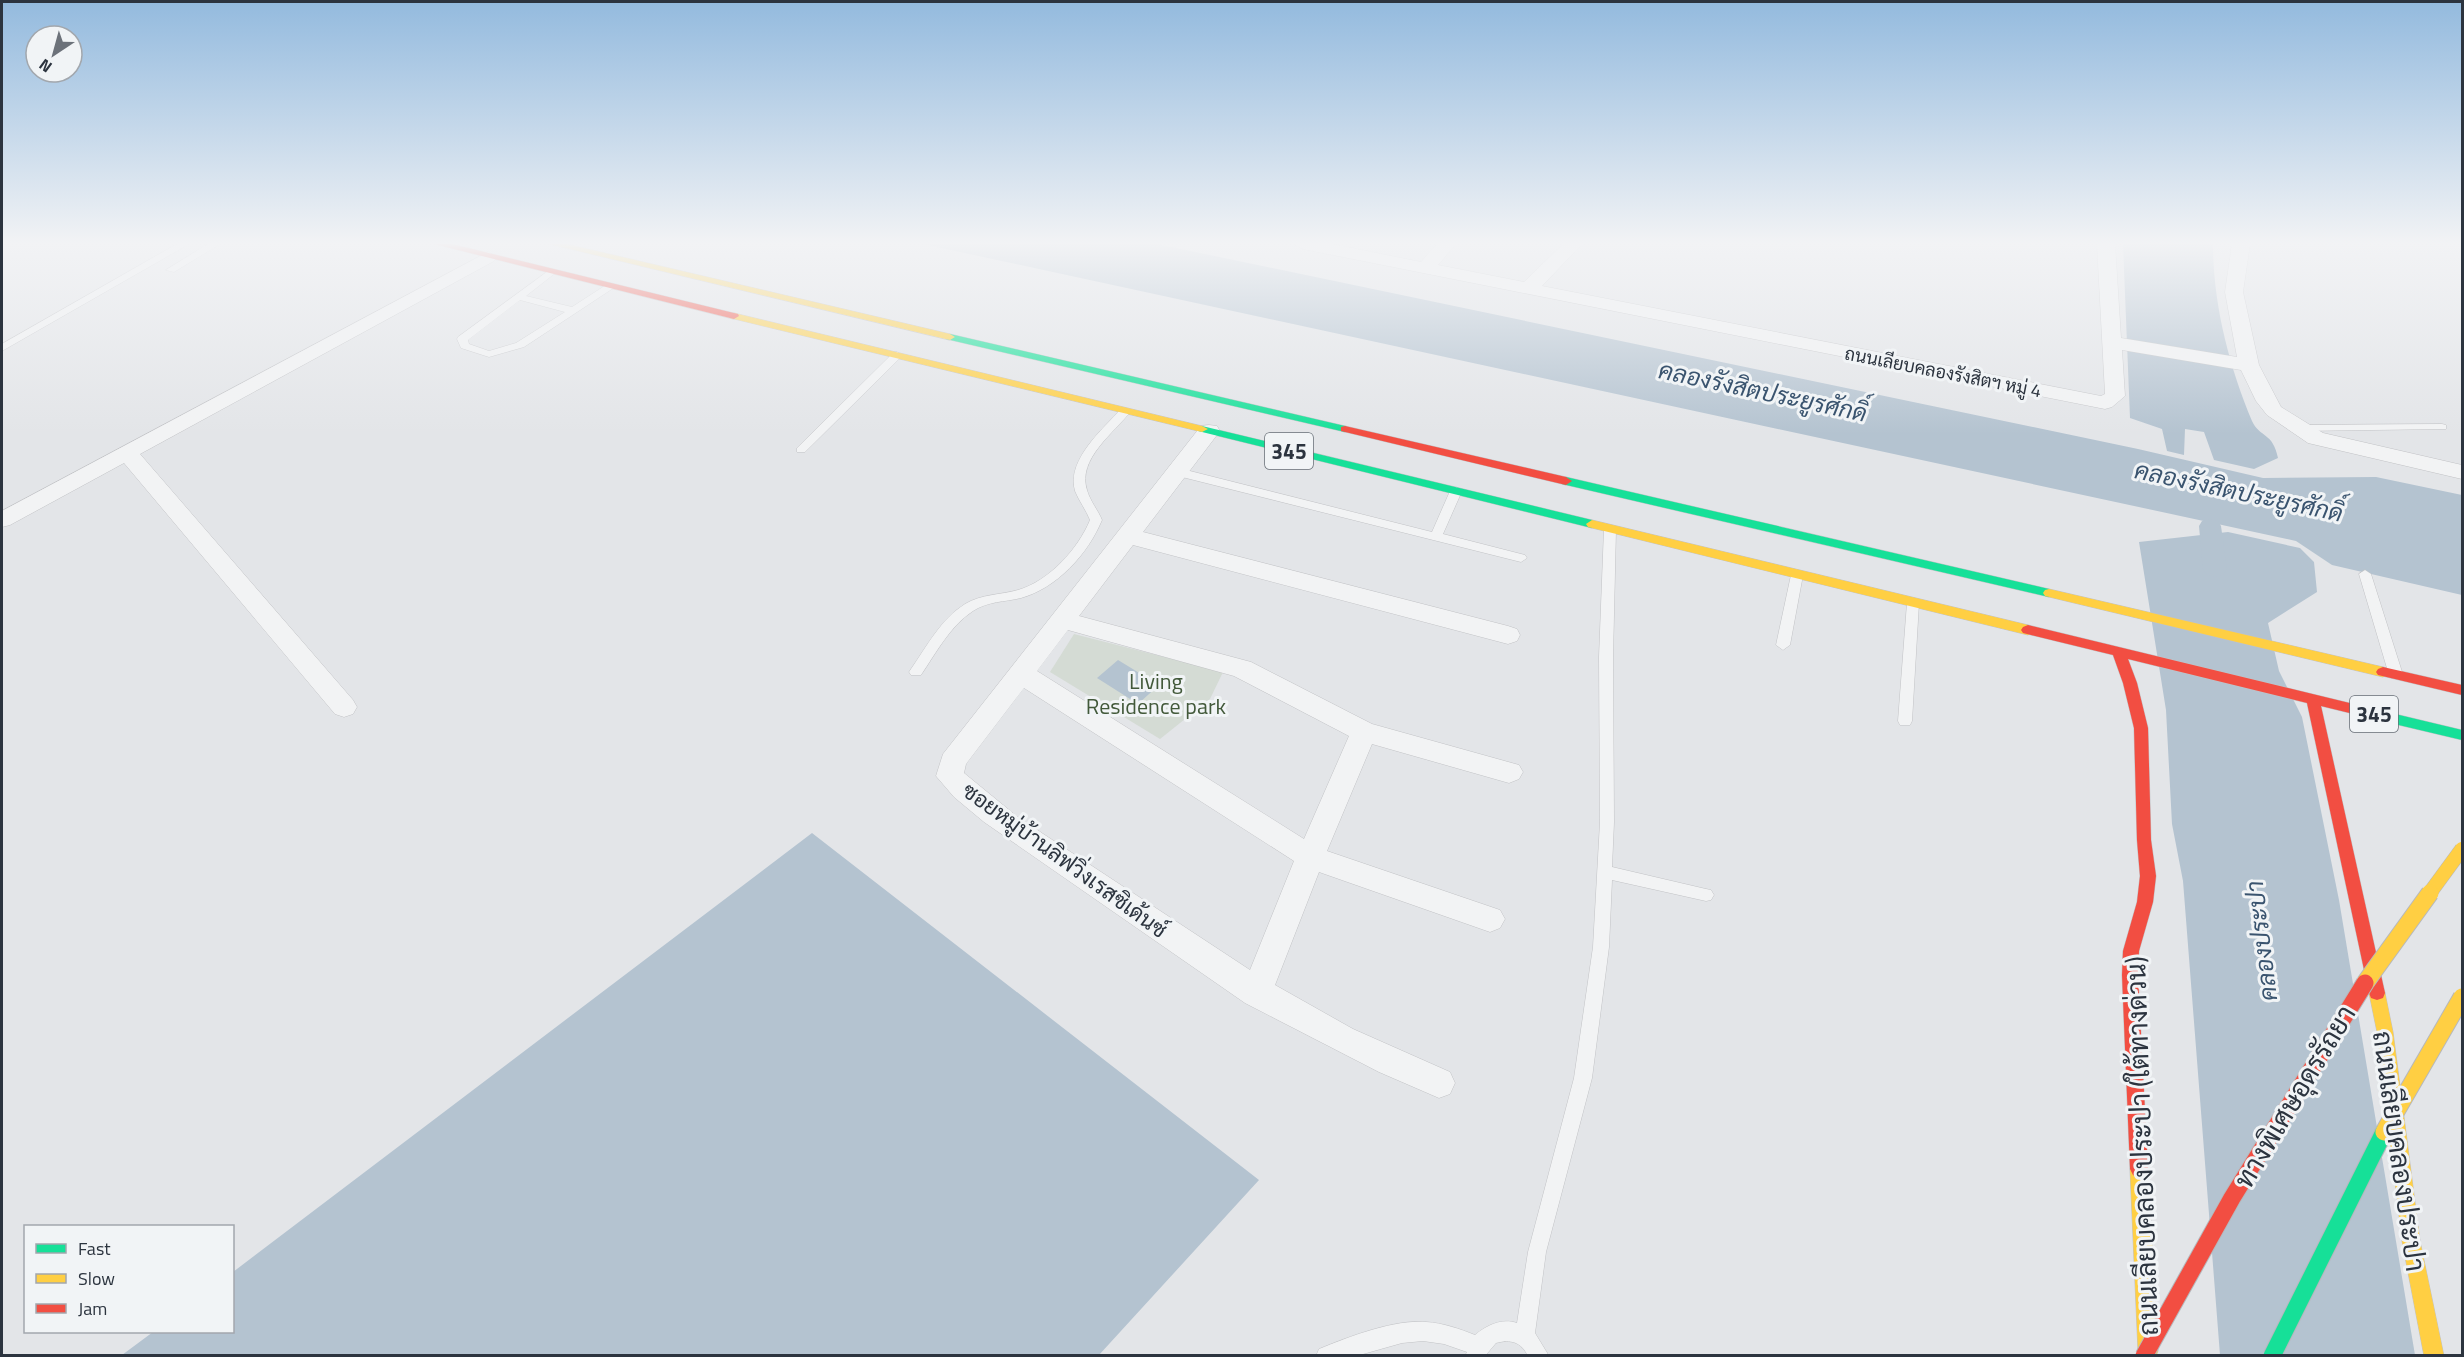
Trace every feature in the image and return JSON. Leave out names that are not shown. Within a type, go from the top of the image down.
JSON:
[{"type":"main road","name":"345","points":[[696,307],[1209,431],[1261,427],[1456,491],[2463,735]]},
{"type":"main road","name":"345","points":[[799,307],[1261,427],[2120,611],[2463,690]]},
{"type":"main road","name":"ถนนเลียบคลองประปา (ใต้ทางด่วน)","points":[[2119,653],[2133,691],[2141,728],[2144,840],[2148,876],[2145,902],[2131,951],[2130,975],[2146,1356]]},
{"type":"main road","name":"ถนนเลียบคลองประปา","points":[[2313,699],[2385,1032],[2411,1241],[2434,1356]]},
{"type":"main road","name":"ทางพิเศษอุดรรัถยา","points":[[2146,1356],[2177,1290],[2334,1026],[2422,900],[2463,849]]},
{"type":"main road","points":[[2272,1356],[2334,1228],[2423,1060],[2463,997]]},
{"type":"street","points":[[2,520],[395,307]]},
{"type":"street","name":"ถนนเลียบคลองรังสิตฯ หมู่ 4","points":[[1620,307],[2105,403],[2115,396],[2118,344]]},
{"type":"street","points":[[2114,307],[2118,344],[2242,363]]},
{"type":"street","points":[[2236,307],[2242,363],[2265,401],[2274,411],[2307,433],[2463,472]]},
{"type":"street","name":"ซอยหมู่บ้านลิฟวิ่งเรสซิเด้นซ์","points":[[1209,431],[953,761],[950,776],[964,791],[1065,864],[1256,993],[1339,1039],[1438,1083]]},
{"type":"street","points":[[126,452],[344,707]]},
{"type":"street","points":[[1128,536],[1508,635]]},
{"type":"street","points":[[1063,620],[1242,669],[1364,732],[1509,772]]},
{"type":"street","points":[[1022,674],[1310,857],[1490,919]]},
{"type":"street","points":[[1256,993],[1310,857],[1364,732]]},
{"type":"lane","points":[[2,348],[73,307]]},
{"type":"lane","points":[[505,307],[462,339],[465,346],[480,353],[498,352],[520,345],[580,307]]},
{"type":"lane","points":[[560,307],[574,311]]},
{"type":"lane","points":[[495,315],[511,318]]},
{"type":"lane","points":[[534,325],[549,328]]},
{"type":"lane","points":[[801,450],[897,355]]},
{"type":"lane","points":[[916,672],[959,615],[978,602],[1022,594],[1040,586],[1054,576],[1092,532],[1096,519],[1080,489],[1079,477],[1082,464],[1125,411]]},
{"type":"lane","points":[[2307,433],[2442,427]]},
{"type":"lane","points":[[1178,472],[1521,558]]},
{"type":"lane","points":[[1436,537],[1456,491]]},
{"type":"lane","points":[[1526,1338],[1537,1252],[1583,1078],[1601,947],[1605,872],[1610,529]]},
{"type":"lane","points":[[2365,574],[2396,675]]},
{"type":"lane","points":[[1783,645],[1797,575]]},
{"type":"lane","points":[[1905,721],[1913,603]]},
{"type":"lane","points":[[1605,872],[1706,895]]},
{"type":"lane","points":[[1326,1356],[1359,1344],[1420,1330],[1449,1335],[1476,1351],[1486,1337],[1498,1332],[1514,1331],[1526,1338],[1539,1356]]},
{"type":"green space","name":"Living Residence park","points":[[1074,634],[1223,672],[1210,699],[1160,739],[1050,672]]},
{"type":"water","name":"คลองรังสิตประยูรศักดิ์","points":[[1216,307],[1460,307],[2138,449],[2263,478],[2376,477],[2462,495],[2462,595],[2332,565],[2296,541]]},
{"type":"water","points":[[2126,307],[2218,307],[2236,379],[2252,421],[2270,439],[2278,458],[2254,469],[2214,460],[2204,432],[2185,429],[2184,455],[2167,451],[2162,429],[2130,418]]},
{"type":"water","points":[[2228,532],[2300,548],[2314,562],[2317,592],[2268,623],[2279,671],[2302,717],[2339,900],[2415,1355],[2220,1355],[2183,881],[2172,824],[2166,710],[2139,542]]},
{"type":"water","points":[[1118,660],[1159,685],[1138,704],[1097,678]]},
{"type":"water","points":[[812,833],[1259,1180],[1099,1355],[122,1355],[152,1333],[234,1333],[234,1271]]},
{"type":"waterway","name":"คลองประปา","points":[[2210,526],[2215,569]]},
{"type":"traffic: fast","points":[[950,337],[1345,429]]},
{"type":"traffic: fast","points":[[1202,429],[1592,524]]},
{"type":"traffic: fast","points":[[1566,481],[2049,593]]},
{"type":"traffic: fast","points":[[2370,713],[2462,735]]},
{"type":"traffic: fast","points":[[2272,1356],[2384,1132]]},
{"type":"traffic: slow","points":[[824,307],[950,337]]},
{"type":"traffic: slow","points":[[734,316],[1202,429]]},
{"type":"traffic: slow","points":[[1592,524],[2028,630]]},
{"type":"traffic: slow","points":[[2049,593],[2383,672]]},
{"type":"traffic: slow","points":[[2365,983],[2462,849]]},
{"type":"traffic: slow","points":[[2377,993],[2385,1032],[2411,1241],[2434,1356]]},
{"type":"traffic: slow","points":[[2384,1132],[2462,997]]},
{"type":"traffic: slow","points":[[2139,1169],[2148,1351]]},
{"type":"traffic: jam","points":[[698,307],[734,316]]},
{"type":"traffic: jam","points":[[1345,429],[1566,481]]},
{"type":"traffic: jam","points":[[2028,630],[2370,713]]},
{"type":"traffic: jam","points":[[2119,653],[2130,683],[2141,728],[2144,840],[2148,876],[2145,902],[2131,951],[2130,975],[2139,1169]]},
{"type":"traffic: jam","points":[[2383,672],[2462,690]]},
{"type":"traffic: jam","points":[[2313,699],[2377,993]]},
{"type":"traffic: jam","points":[[2144,1356],[2232,1198],[2365,983]]}]
